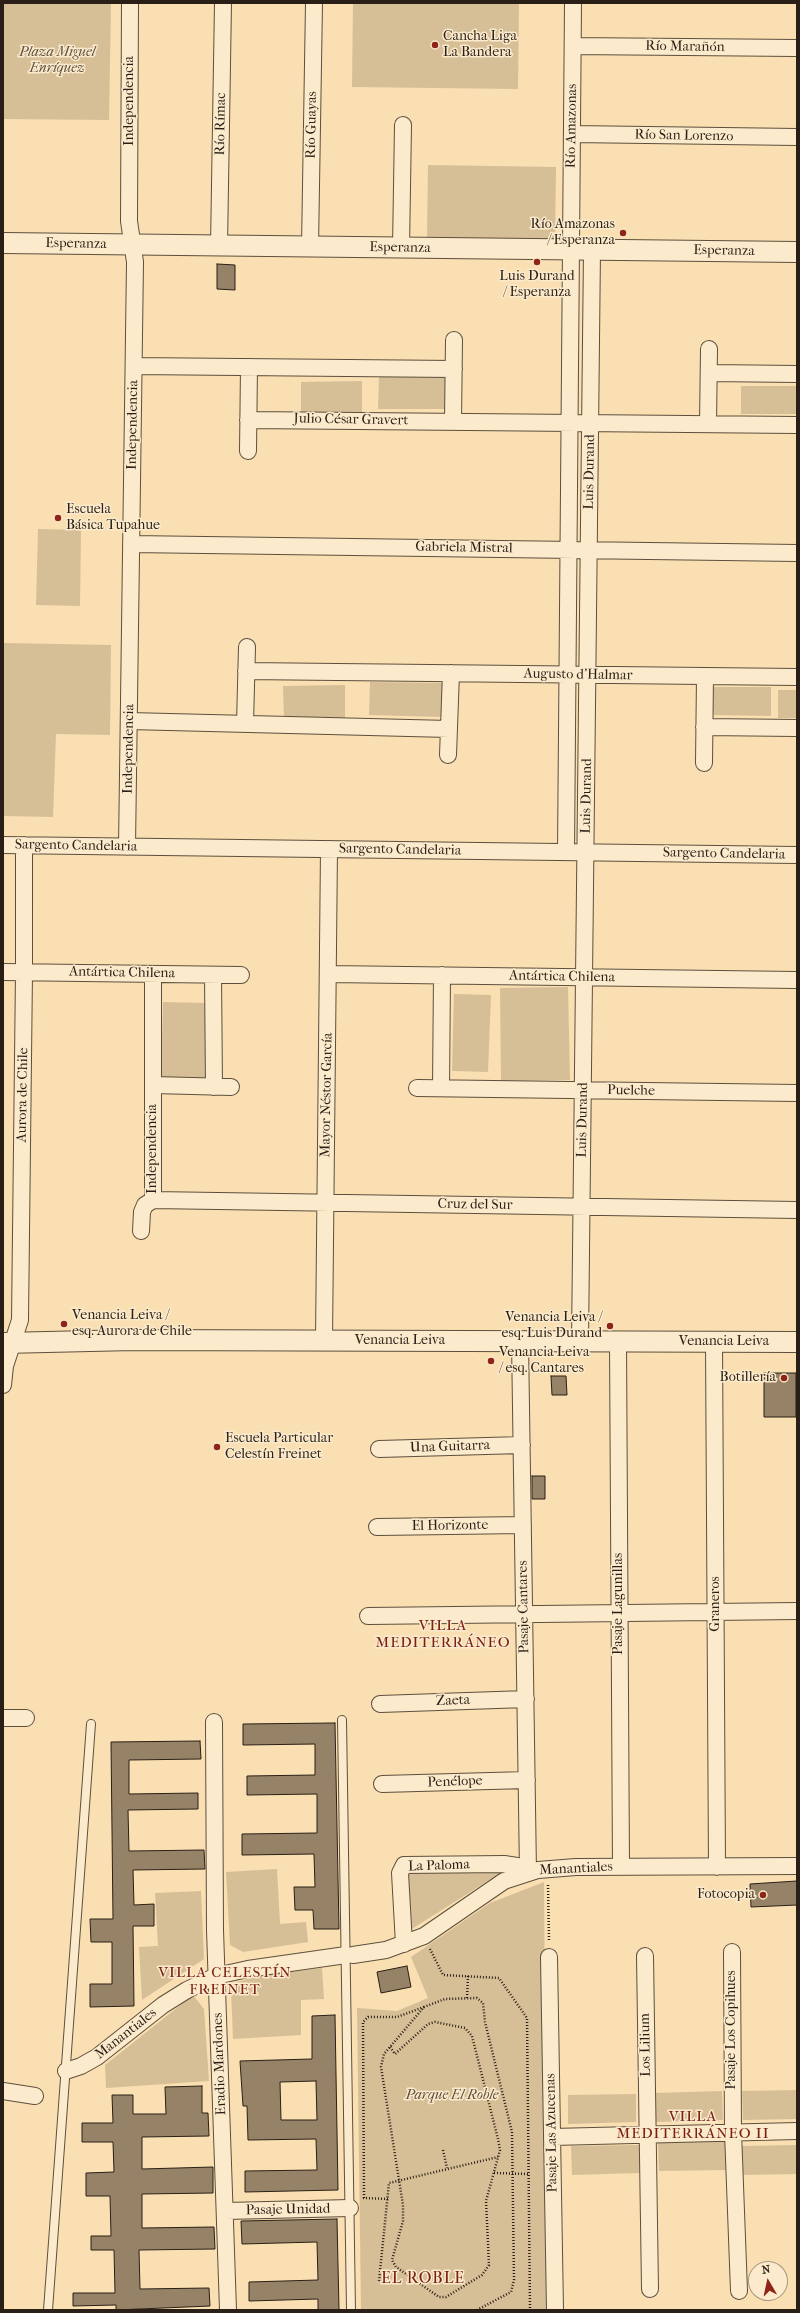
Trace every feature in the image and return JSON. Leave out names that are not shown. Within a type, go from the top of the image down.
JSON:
[{"type":"street","name":"Independencia","points":[[128,847],[135,262],[129,221],[130,3]]},
{"type":"street","name":"Río Rímac","points":[[219,246],[223,3]]},
{"type":"street","name":"Río Guayas","points":[[310,247],[314,3]]},
{"type":"street","name":"Río Amazonas","points":[[570,249],[573,3]]},
{"type":"street","name":"Río Marañón","points":[[573,46],[797,48]]},
{"type":"street","points":[[401,248],[403,125]]},
{"type":"street","name":"Río San Lorenzo","points":[[572,134],[797,137]]},
{"type":"street","name":"Esperanza","points":[[3,243],[797,252]]},
{"type":"street","name":"Luis Durand","points":[[566,852],[570,249]]},
{"type":"street","name":"Luis Durand","points":[[580,1342],[592,250]]},
{"type":"street","points":[[453,421],[454,340]]},
{"type":"street","points":[[708,424],[709,349]]},
{"type":"street","points":[[134,366],[454,369]]},
{"type":"street","points":[[248,451],[249,367]]},
{"type":"street","points":[[709,373],[797,374]]},
{"type":"street","name":"Julio César Gravert","points":[[248,420],[797,425]]},
{"type":"street","name":"Gabriela Mistral","points":[[132,544],[797,553]]},
{"type":"street","points":[[245,724],[247,647]]},
{"type":"street","name":"Augusto d'Halmar","points":[[246,671],[797,677]]},
{"type":"street","points":[[448,755],[451,673]]},
{"type":"street","points":[[704,764],[705,676]]},
{"type":"street","points":[[129,721],[449,729]]},
{"type":"street","points":[[704,727],[797,728]]},
{"type":"street","name":"Sargento Candelaria","points":[[3,845],[797,855]]},
{"type":"street","name":"Aurora de Chile","points":[[3,1385],[8,1343],[20,1320],[24,845]]},
{"type":"street","name":"Mayor Néstor García","points":[[324,1340],[329,849]]},
{"type":"street","name":"Antártica Chilena","points":[[3,972],[241,975]]},
{"type":"street","name":"Independencia","points":[[141,1231],[142,1212],[148,1202],[153,1200],[153,974]]},
{"type":"street","name":"Antártica Chilena","points":[[328,974],[797,980]]},
{"type":"street","points":[[213,975],[214,1087]]},
{"type":"street","points":[[441,1088],[442,975]]},
{"type":"street","name":"Independencia","points":[[153,1085],[231,1087]]},
{"type":"street","name":"Puelche","points":[[417,1088],[797,1093]]},
{"type":"street","name":"Cruz del Sur","points":[[153,1200],[797,1210]]},
{"type":"street","name":"Venancia Leiva","points":[[8,1343],[134,1340],[797,1342]]},
{"type":"street","name":"Pasaje Cantares","points":[[520,1341],[528,1872]]},
{"type":"street","name":"Pasaje Lagunillas","points":[[618,1342],[621,1867]]},
{"type":"street","name":"Graneros","points":[[714,1342],[718,1867]]},
{"type":"street","name":"Una Guitarra","points":[[378,1449],[522,1444]]},
{"type":"street","name":"El Horizonte","points":[[377,1527],[523,1525]]},
{"type":"street","points":[[368,1616],[797,1611]]},
{"type":"street","name":"Zaeta","points":[[380,1704],[526,1699]]},
{"type":"street","points":[[3,1718],[26,1718]]},
{"type":"street","name":"Eradio Mardones","points":[[214,1722],[216,1976],[226,2211],[228,2310]]},
{"type":"street","name":"Penélope","points":[[382,1784],[527,1780]]},
{"type":"street","name":"La Paloma","points":[[404,1944],[400,1873],[404,1866],[511,1864],[528,1872]]},
{"type":"street","name":"Manantiales","points":[[66,2071],[81,2066],[97,2057],[163,2005],[216,1976],[248,1968],[386,1950],[404,1944],[424,1936],[504,1882],[528,1872],[548,1868],[797,1866]]},
{"type":"street","name":"Pasaje Los Copihues","points":[[732,1952],[733,2132],[739,2291]]},
{"type":"street","name":"Los Lilium","points":[[645,1956],[650,2290]]},
{"type":"street","name":"Pasaje Las Azucenas","points":[[549,1957],[555,2310]]},
{"type":"street","points":[[3,2091],[35,2096]]},
{"type":"street","points":[[552,2137],[797,2131]]},
{"type":"street","name":"Pasaje Unidad","points":[[226,2211],[350,2208]]},
{"type":"lane","points":[[342,1720],[349,1955],[351,2310]]},
{"type":"lane","points":[[48,2310],[91,1724]]},
{"type":"path","points":[[548,1868],[549,1957]]},
{"type":"path","points":[[424,1936],[443,1975],[500,1978],[527,2018],[530,2310]]},
{"type":"path","points":[[467,1998],[468,1976]]},
{"type":"path","points":[[388,2199],[364,2198],[363,2022],[368,2017],[397,2017],[445,1999],[477,1998],[483,2003],[485,2022],[512,2132],[514,2280],[511,2292],[477,2310]]},
{"type":"path","points":[[390,2047],[395,2054],[428,2024],[435,2022],[465,2028],[472,2036],[498,2139],[500,2150],[486,2201],[485,2215],[489,2265],[482,2275],[446,2297],[439,2297],[396,2267],[392,2260],[404,2221],[381,2067],[384,2054],[424,2007]]},
{"type":"path","points":[[442,2150],[447,2168]]},
{"type":"path","points":[[380,2281],[389,2183],[498,2157]]},
{"type":"path","points":[[494,2173],[529,2174]]},
{"type":"green space","name":"Plaza Miguel Enríquez","points":[[3,3],[111,3],[109,120],[3,119]]},
{"type":"green space","name":"Cancha Liga La Bandera","points":[[353,3],[519,3],[518,89],[352,87]]},
{"type":"green space","points":[[428,165],[556,167],[555,240],[427,238]]},
{"type":"green space","points":[[379,376],[445,377],[446,409],[378,409]]},
{"type":"green space","points":[[362,381],[362,414],[301,414],[301,382]]},
{"type":"green space","points":[[741,386],[797,386],[797,414],[741,414]]},
{"type":"green space","points":[[38,529],[81,530],[80,606],[36,605]]},
{"type":"green space","points":[[3,643],[111,645],[110,735],[56,734],[53,817],[3,816]]},
{"type":"green space","points":[[370,682],[444,683],[443,717],[369,715]]},
{"type":"green space","points":[[345,685],[345,718],[284,719],[283,686]]},
{"type":"green space","points":[[712,687],[771,687],[771,716],[712,715]]},
{"type":"green space","points":[[778,690],[797,690],[797,718],[778,718]]},
{"type":"green space","points":[[568,987],[570,1080],[501,1081],[500,988]]},
{"type":"green space","points":[[454,994],[491,995],[488,1072],[452,1071]]},
{"type":"green space","points":[[163,1002],[206,1003],[205,1079],[161,1079]]},
{"type":"green space","points":[[277,1869],[280,1924],[306,1922],[308,1942],[243,1952],[230,1945],[226,1872]]},
{"type":"green space","points":[[404,1870],[505,1870],[407,1932]]},
{"type":"green space","name":"Parque El Roble","points":[[544,1882],[547,2310],[361,2310],[357,2008],[397,2011],[428,1998],[411,1957],[490,1903]]},
{"type":"green space","points":[[201,1891],[204,1959],[142,2000],[139,1947],[158,1946],[155,1893]]},
{"type":"green space","points":[[322,1968],[324,1999],[301,2000],[301,2035],[233,2039],[231,1990],[237,1982],[258,1976]]},
{"type":"green space","points":[[193,1995],[204,2009],[209,2081],[106,2088],[105,2065]]},
{"type":"green space","points":[[797,2090],[797,2119],[743,2120],[742,2091]]},
{"type":"green space","points":[[722,2091],[723,2120],[655,2122],[654,2093]]},
{"type":"green space","points":[[636,2094],[636,2122],[568,2124],[568,2095]]},
{"type":"green space","points":[[727,2141],[727,2170],[659,2171],[658,2143]]},
{"type":"green space","points":[[639,2145],[640,2173],[572,2175],[571,2146]]},
{"type":"green space","points":[[797,2145],[797,2174],[742,2175],[741,2146]]},
{"type":"building","points":[[217,264],[235,265],[235,290],[217,289]]},
{"type":"building","points":[[764,1373],[796,1373],[796,1417],[764,1417]]},
{"type":"building","points":[[551,1376],[566,1376],[567,1395],[552,1395]]},
{"type":"building","points":[[532,1476],[545,1476],[545,1499],[532,1499]]},
{"type":"building","points":[[335,1723],[339,1929],[314,1929],[313,1910],[295,1910],[294,1887],[315,1887],[314,1854],[242,1855],[242,1834],[317,1833],[317,1794],[247,1795],[247,1776],[315,1775],[315,1744],[243,1745],[243,1724]]},
{"type":"building","points":[[200,1741],[201,1759],[129,1760],[129,1794],[198,1793],[198,1809],[128,1810],[129,1851],[204,1850],[205,1869],[133,1870],[134,1905],[154,1904],[154,1926],[133,1926],[134,2006],[90,2007],[90,1984],[112,1984],[112,1942],[91,1942],[90,1919],[113,1919],[111,1742]]},
{"type":"building","points":[[797,1881],[797,1905],[751,1907],[750,1884]]},
{"type":"building","points":[[407,1966],[411,1987],[381,1993],[377,1972]]},
{"type":"building","points":[[335,2015],[338,2190],[245,2192],[245,2171],[317,2170],[316,2139],[248,2140],[247,2106],[243,2106],[240,2061],[312,2059],[312,2016]],"holes":[[[316,2081],[317,2120],[281,2120],[280,2082]]]},
{"type":"building","points":[[202,2086],[202,2113],[208,2113],[209,2136],[142,2137],[142,2169],[213,2167],[213,2193],[142,2194],[142,2228],[214,2227],[215,2249],[139,2250],[140,2289],[209,2288],[210,2306],[116,2310],[116,2305],[73,2306],[73,2293],[115,2293],[114,2250],[91,2250],[91,2236],[111,2236],[110,2196],[86,2196],[86,2173],[114,2172],[113,2142],[82,2142],[82,2123],[113,2123],[112,2095],[133,2095],[133,2114],[166,2114],[165,2087]]},
{"type":"building","points":[[337,2219],[339,2310],[318,2310],[318,2299],[249,2301],[249,2282],[318,2280],[317,2242],[242,2244],[241,2221]]},
{"type":"place","name":"Cancha Liga La Bandera","points":[[435,45]]},
{"type":"place","name":"Río Amazonas / Esperanza","points":[[623,233]]},
{"type":"place","name":"Luis Durand / Esperanza","points":[[537,262]]},
{"type":"place","name":"Escuela Básica Tupahue","points":[[58,518]]},
{"type":"place","name":"Venancia Leiva / esq. Aurora de Chile","points":[[64,1324]]},
{"type":"place","name":"Venancia Leiva / esq. Luis Durand","points":[[610,1326]]},
{"type":"place","name":"Venancia Leiva / esq. Cantares","points":[[491,1361]]},
{"type":"place","name":"Botillería","points":[[784,1378]]},
{"type":"place","name":"Escuela Particular Celestín Freinet","points":[[217,1447]]},
{"type":"place","name":"Fotocopia","points":[[763,1895]]},
{"type":"district","name":"VILLA MEDITERRÁNEO","points":[[443,1634]]},
{"type":"district","name":"VILLA CELESTÍN FREINET","points":[[225,1982]]},
{"type":"district","name":"VILLA MEDITERRÁNEO II","points":[[693,2126]]},
{"type":"district","name":"EL ROBLE","points":[[423,2279]]}]
